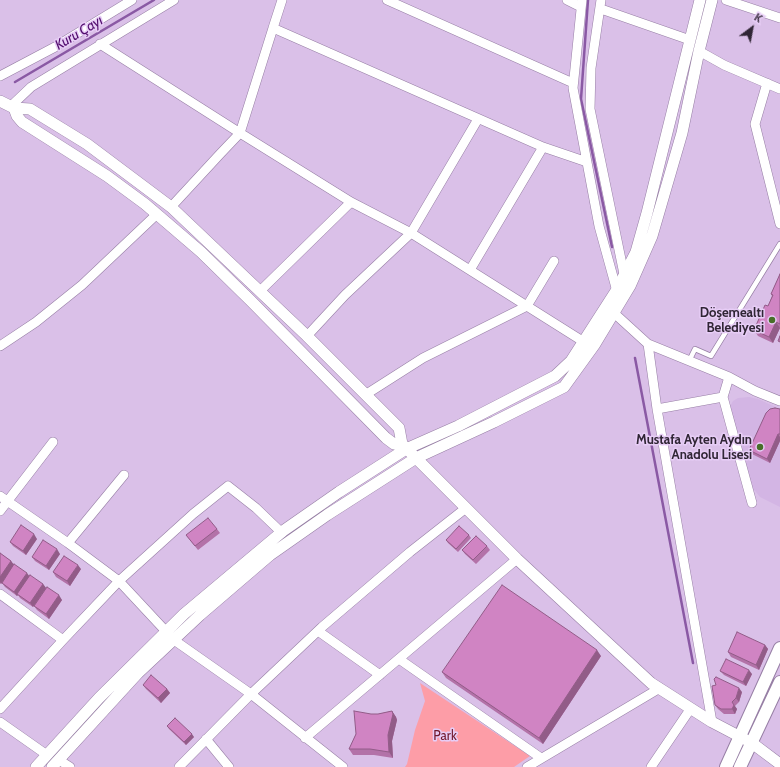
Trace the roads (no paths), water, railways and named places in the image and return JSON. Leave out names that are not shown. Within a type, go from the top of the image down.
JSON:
[{"type":"main road","points":[[726,767],[780,648]]},
{"type":"main road","points":[[740,767],[780,682]]},
{"type":"street","points":[[0,76],[55,47],[132,0]]},
{"type":"street","points":[[12,107],[31,87],[174,0]]},
{"type":"street","points":[[171,207],[240,133],[282,0]]},
{"type":"street","points":[[387,0],[573,84]]},
{"type":"street","points":[[567,0],[582,3],[573,88],[599,226],[616,291],[621,302]]},
{"type":"street","points":[[36,767],[99,698],[169,636],[200,615],[270,555],[327,515],[416,458],[494,422],[564,387],[595,344],[616,291],[636,252],[700,0]]},
{"type":"street","points":[[70,767],[55,763],[138,673],[169,636],[184,614],[283,531],[404,447],[458,426],[555,376],[570,361],[609,311],[621,302],[630,286],[652,236],[682,133],[699,50],[712,0]]},
{"type":"street","points":[[726,0],[780,18]]},
{"type":"street","points":[[630,286],[624,274],[590,109],[591,68],[601,4],[690,40]]},
{"type":"street","points":[[273,28],[543,147],[587,162]]},
{"type":"street","points":[[100,44],[351,202],[411,233],[584,342]]},
{"type":"street","points":[[699,50],[724,65],[780,89]]},
{"type":"street","points":[[767,83],[755,124],[780,224]]},
{"type":"street","points":[[0,101],[12,107],[30,109],[87,144],[171,207],[307,336],[399,428],[404,447]]},
{"type":"street","points":[[12,107],[22,122],[107,176],[145,204],[201,252],[386,438],[394,444],[404,447],[416,458],[517,559],[651,683],[712,722],[752,743],[780,764]]},
{"type":"street","points":[[307,336],[345,295],[411,233],[478,119]]},
{"type":"street","points":[[470,270],[543,147]]},
{"type":"street","points":[[260,291],[351,202]]},
{"type":"street","points":[[0,346],[36,322],[82,285],[157,214]]},
{"type":"street","points":[[365,395],[423,358],[527,306],[554,261]]},
{"type":"street","points":[[609,311],[648,344],[729,377],[755,391],[780,401]]},
{"type":"street","points":[[648,344],[657,409],[712,722]]},
{"type":"street","points":[[729,377],[723,397],[752,503]]},
{"type":"street","points":[[657,409],[723,397]]},
{"type":"street","points":[[0,511],[4,498],[53,442]]},
{"type":"street","points":[[68,542],[124,475]]},
{"type":"street","points":[[0,709],[4,698],[63,640],[119,581],[193,514],[228,486],[256,508],[282,533]]},
{"type":"street","points":[[4,498],[68,542],[119,581],[169,636],[251,694],[343,767]]},
{"type":"street","points":[[179,767],[251,694],[318,631],[410,552],[466,508]]},
{"type":"street","points":[[305,738],[517,559]]},
{"type":"street","points":[[0,594],[63,640]]},
{"type":"street","points":[[318,631],[380,675]]},
{"type":"street","points":[[399,659],[541,758]]},
{"type":"street","points":[[528,767],[660,688]]},
{"type":"street","points":[[651,767],[691,708]]},
{"type":"street","points":[[0,722],[47,755]]},
{"type":"street","points":[[206,739],[229,767]]},
{"type":"lane","points":[[689,361],[695,349],[711,356],[780,244]]},
{"type":"waterway","name":"Kuru Çayı","points":[[15,82],[154,0]]},
{"type":"waterway","points":[[588,0],[581,99],[612,247]]},
{"type":"waterway","points":[[635,358],[693,663]]},
{"type":"place","name":"Döşemealtı Belediyesi","points":[[772,320]]},
{"type":"place","name":"Mustafa Ayten Aydın Anadolu Lisesi","points":[[760,447]]},
{"type":"park label","name":"Park","points":[[445,736]]}]
